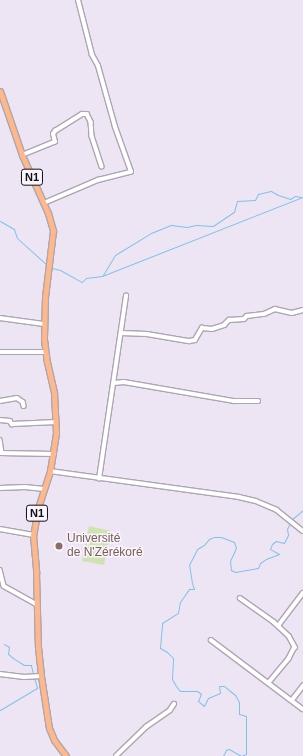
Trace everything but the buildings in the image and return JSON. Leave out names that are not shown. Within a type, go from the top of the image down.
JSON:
[{"type":"main road","name":"N1","points":[[0,91],[22,155],[44,203],[53,231],[48,266],[44,324],[45,352],[54,393],[56,422],[54,454],[38,508],[33,535],[41,676],[49,728],[54,740],[66,756]]},
{"type":"street","points":[[44,203],[98,180],[131,172],[114,126],[98,66],[92,55],[78,0]]},
{"type":"street","points":[[22,155],[55,142],[53,134],[55,131],[82,114],[87,114],[91,122],[92,136],[102,166]]},
{"type":"street","points":[[99,479],[126,296]]},
{"type":"street","points":[[121,334],[132,332],[189,341],[195,340],[202,328],[212,329],[224,325],[229,320],[244,319],[247,316],[264,314],[275,309],[292,313],[303,310]]},
{"type":"street","points":[[0,318],[44,324]]},
{"type":"street","points":[[0,352],[45,352]]},
{"type":"street","points":[[114,383],[124,382],[234,401],[258,401]]},
{"type":"street","points":[[0,401],[17,398],[23,402],[24,406]]},
{"type":"street","points":[[0,420],[10,421],[12,424],[56,422]]},
{"type":"street","points":[[0,440],[1,453],[54,454]]},
{"type":"street","points":[[50,471],[99,479],[239,497],[256,501],[277,510],[303,531]]},
{"type":"street","points":[[0,488],[25,487],[44,489]]},
{"type":"street","points":[[0,529],[33,535]]},
{"type":"street","points":[[0,570],[4,586],[37,604]]},
{"type":"street","points":[[278,626],[303,593]]},
{"type":"street","points":[[240,598],[290,636],[296,647],[269,683]]},
{"type":"street","points":[[211,640],[303,709]]},
{"type":"street","points":[[0,674],[24,677],[41,676]]},
{"type":"street","points":[[292,700],[303,686]]},
{"type":"street","points":[[116,756],[146,727],[170,710],[174,704]]},
{"type":"green space","points":[[89,526],[111,531],[104,565],[82,561]]},
{"type":"waterway","points":[[103,275],[115,255],[151,233],[171,225],[187,227],[196,225],[213,226],[234,212],[237,201],[255,200],[258,194],[271,191],[290,199],[295,196],[301,197]]},
{"type":"waterway","points":[[52,268],[60,270],[82,282],[86,278],[102,276],[303,197]]},
{"type":"waterway","points":[[0,221],[14,229],[17,238],[47,265]]},
{"type":"waterway","points":[[291,520],[303,510]]},
{"type":"waterway","points":[[223,756],[226,750],[229,749],[241,756],[246,754],[246,716],[239,714],[239,702],[235,695],[224,686],[219,686],[220,693],[208,698],[204,706],[198,701],[201,694],[197,691],[180,691],[172,679],[173,658],[160,648],[162,623],[178,613],[180,602],[189,589],[194,589],[189,565],[197,549],[204,545],[209,539],[221,537],[234,542],[236,548],[230,561],[231,570],[235,572],[258,568],[260,563],[279,554],[270,549],[272,544],[276,541],[284,543],[288,535],[287,529],[290,523]]},
{"type":"waterway","points":[[0,710],[37,688],[31,665],[24,665],[13,658],[8,654],[9,647],[4,644]]},
{"type":"place","name":"Université de N'Zérékoré","points":[[59,546]]}]
